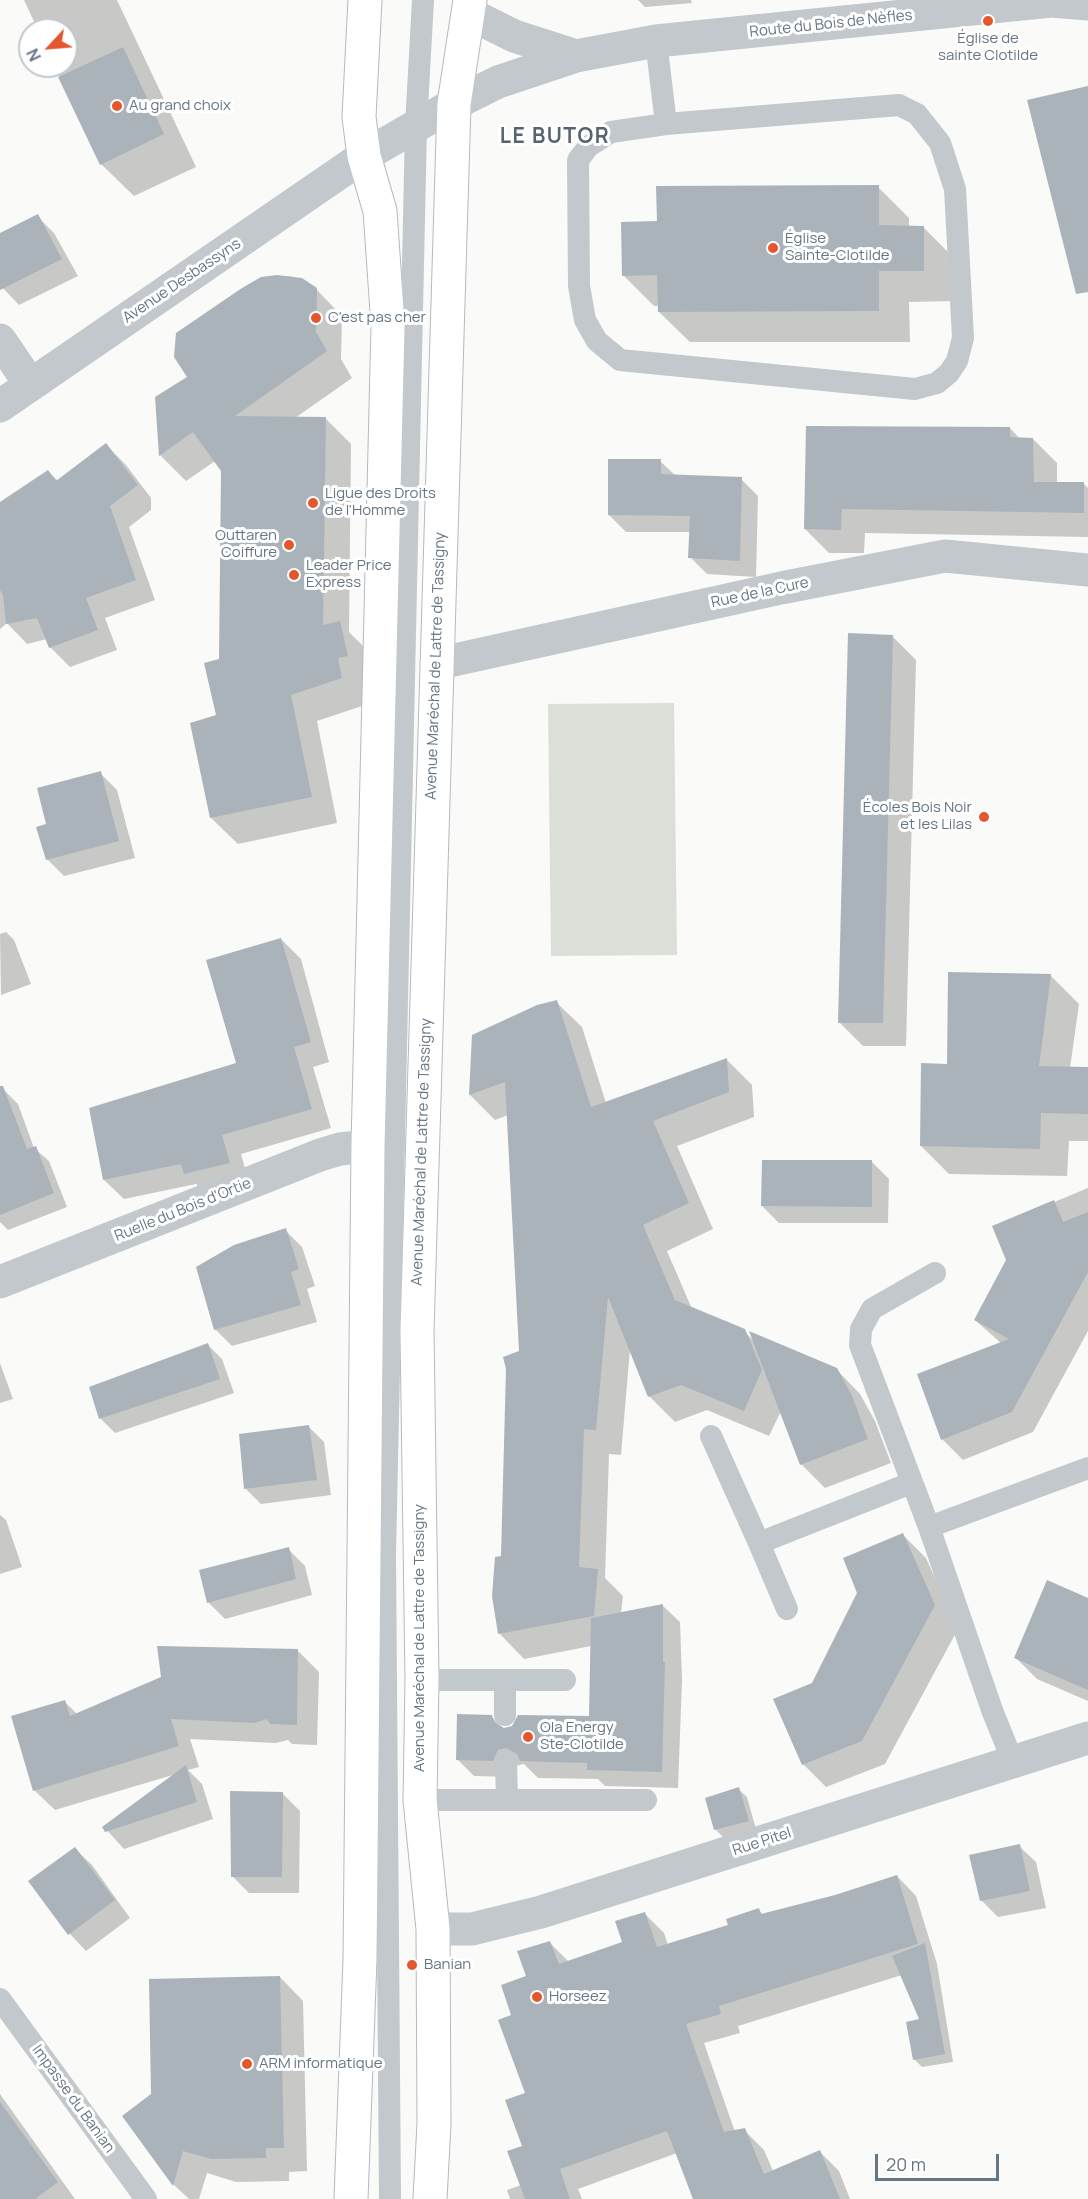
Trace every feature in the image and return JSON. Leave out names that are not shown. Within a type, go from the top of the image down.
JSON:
[{"type":"main road","points":[[351,2199],[360,1959],[368,1146],[388,326],[380,211],[364,156],[359,117],[365,0]]},
{"type":"main road","name":"Avenue Maréchal de Lattre de Tassigny","points":[[430,2199],[435,2124],[433,1929],[420,1800],[422,1680],[417,1331],[454,104],[470,7]]},
{"type":"street","name":"Route du Bois de Nèfles","points":[[364,156],[454,104],[498,82],[576,56],[656,41],[1051,1],[1088,4]]},
{"type":"street","name":"Route du Bois de Nèfles","points":[[470,7],[514,36],[576,56]]},
{"type":"street","name":"Avenue Desbassyns","points":[[0,406],[364,156]]},
{"type":"street","points":[[0,340],[30,384]]},
{"type":"street","name":"Rue de la Cure","points":[[436,664],[770,590],[945,556],[1088,570]]},
{"type":"street","name":"Ruelle du Bois d'Ortie","points":[[0,1282],[320,1155],[340,1149],[368,1146]]},
{"type":"street","name":"Rue Pitel","points":[[433,1929],[472,1929],[541,1912],[1088,1738]]},
{"type":"lane","name":"Avenue Maréchal de Lattre de Tassigny","points":[[390,2199],[385,1554],[416,126],[423,0]]},
{"type":"lane","points":[[656,41],[666,124]]},
{"type":"lane","points":[[899,105],[917,114],[940,143],[955,189],[963,338],[957,361],[949,373],[937,383],[915,389],[620,360],[604,348],[597,341],[585,320],[579,286],[578,160],[589,146],[611,132],[666,124],[899,105]]},
{"type":"lane","points":[[935,1274],[872,1310],[861,1329],[860,1345],[929,1527],[992,1710],[1013,1762]]},
{"type":"lane","points":[[711,1436],[787,1609]]},
{"type":"lane","points":[[929,1527],[1088,1468]]},
{"type":"lane","points":[[759,1543],[911,1483]]},
{"type":"lane","points":[[422,1680],[565,1680]]},
{"type":"lane","points":[[506,1680],[506,1715]]},
{"type":"lane","points":[[506,1761],[507,1800]]},
{"type":"lane","points":[[420,1800],[646,1800]]},
{"type":"lane","name":"Impasse du Banian","points":[[0,1999],[146,2199]]},
{"type":"shaded area","points":[[674,703],[677,955],[551,956],[548,704]]},
{"type":"building","points":[[123,47],[164,134],[100,165],[58,78],[78,78],[78,68]]},
{"type":"building","points":[[1088,86],[1088,292],[1076,294],[1027,100]]},
{"type":"building","name":"Église Sainte-Clotilde","points":[[879,185],[879,225],[924,226],[924,271],[879,271],[879,311],[658,312],[657,275],[622,276],[621,222],[657,221],[656,186]]},
{"type":"building","points":[[38,214],[62,259],[0,290],[0,233]]},
{"type":"building","points":[[277,275],[302,278],[317,288],[316,332],[327,351],[235,416],[326,417],[323,625],[340,621],[348,656],[338,658],[342,678],[291,695],[312,797],[210,818],[190,723],[216,715],[204,663],[219,659],[221,471],[193,432],[159,456],[155,397],[187,377],[174,357],[176,333],[261,277]]},
{"type":"building","points":[[806,426],[1010,427],[1010,437],[1033,438],[1034,482],[1084,482],[1084,513],[842,509],[841,530],[804,529]]},
{"type":"building","points":[[106,443],[138,485],[110,506],[136,580],[86,598],[98,630],[49,648],[37,618],[6,624],[3,595],[0,590],[0,502],[48,470],[56,481]]},
{"type":"building","points":[[608,459],[661,459],[661,474],[742,477],[740,561],[688,558],[690,516],[608,515]]},
{"type":"building","points":[[848,633],[893,635],[883,1023],[838,1023]]},
{"type":"building","points":[[101,771],[119,841],[46,860],[36,827],[46,824],[37,788]]},
{"type":"building","points":[[281,938],[311,1042],[294,1047],[312,1109],[222,1135],[230,1163],[184,1174],[181,1164],[103,1180],[89,1108],[236,1063],[206,960]]},
{"type":"building","points":[[948,972],[1051,974],[1039,1066],[1088,1067],[1088,1114],[1041,1113],[1040,1149],[920,1146],[921,1063],[947,1064]]},
{"type":"building","points":[[557,1000],[591,1107],[727,1058],[729,1092],[653,1121],[689,1203],[643,1225],[675,1300],[745,1329],[762,1370],[744,1411],[681,1385],[648,1397],[608,1297],[596,1430],[584,1429],[579,1567],[598,1569],[594,1616],[498,1634],[492,1596],[495,1557],[501,1556],[506,1369],[503,1357],[519,1351],[505,1082],[469,1095],[472,1035],[537,1005]]},
{"type":"building","points":[[0,1086],[3,1086],[27,1149],[36,1146],[54,1193],[0,1215]]},
{"type":"building","points":[[762,1160],[872,1160],[872,1207],[761,1206]]},
{"type":"building","points":[[1054,1200],[1063,1222],[1088,1212],[1088,1272],[1012,1412],[941,1440],[917,1374],[1009,1339],[974,1320],[1006,1260],[992,1226]]},
{"type":"building","points":[[286,1228],[299,1269],[291,1272],[301,1305],[214,1330],[196,1267],[234,1245]]},
{"type":"building","points":[[749,1331],[837,1368],[852,1396],[868,1439],[800,1465]]},
{"type":"building","points":[[208,1343],[220,1379],[99,1419],[89,1387]]},
{"type":"building","points":[[309,1425],[317,1480],[244,1489],[239,1434]]},
{"type":"building","points":[[903,1533],[935,1605],[862,1741],[802,1765],[773,1699],[812,1683],[857,1593],[843,1558]]},
{"type":"building","points":[[289,1547],[296,1579],[207,1603],[199,1570]]},
{"type":"building","points":[[1047,1580],[1088,1598],[1088,1690],[1014,1658]]},
{"type":"building","points":[[663,1604],[663,1662],[665,1662],[662,1772],[587,1770],[587,1763],[520,1761],[517,1754],[506,1748],[498,1750],[493,1761],[456,1760],[457,1714],[492,1715],[494,1722],[504,1728],[512,1726],[518,1715],[589,1716],[591,1618]]},
{"type":"building","points":[[157,1646],[298,1649],[297,1725],[270,1724],[267,1719],[255,1723],[171,1719],[179,1746],[33,1791],[11,1716],[65,1700],[70,1716],[161,1677]]},
{"type":"building","points":[[186,1765],[197,1802],[105,1832],[102,1827]]},
{"type":"building","points":[[739,1787],[749,1821],[714,1830],[705,1798]]},
{"type":"building","points":[[230,1791],[283,1792],[282,1877],[231,1877]]},
{"type":"building","points":[[1020,1844],[1030,1891],[980,1901],[969,1855]]},
{"type":"building","points":[[75,1847],[115,1900],[68,1935],[28,1881]]},
{"type":"building","points":[[897,1875],[918,1944],[719,2006],[721,2014],[686,2024],[724,2132],[745,2128],[764,2174],[820,2150],[840,2199],[693,2199],[667,2131],[560,2169],[570,2199],[525,2199],[507,2151],[522,2146],[505,2100],[525,2093],[498,2020],[511,2015],[501,1985],[526,1976],[517,1951],[550,1941],[559,1964],[622,1942],[615,1921],[645,1912],[657,1947],[728,1925],[726,1919],[759,1908],[761,1914],[835,1895]]},
{"type":"building","points":[[925,1943],[945,2054],[913,2060],[906,2022],[919,2019],[892,1956]]},
{"type":"building","points":[[280,1976],[284,2148],[266,2148],[266,2158],[211,2159],[183,2151],[173,2186],[122,2116],[151,2094],[149,1979]]},
{"type":"building","points":[[0,2102],[58,2182],[35,2199],[0,2199]]},
{"type":"place","name":"Église de sainte Clotilde","points":[[988,21]]},
{"type":"place","name":"Au grand choix","points":[[117,106]]},
{"type":"place","name":"Église Sainte-Clotilde","points":[[773,248]]},
{"type":"place","name":"C'est pas cher","points":[[316,318]]},
{"type":"place","name":"Ligue des Droits de l'Homme","points":[[313,503]]},
{"type":"place","name":"Outtaren Coiffure","points":[[289,545]]},
{"type":"place","name":"Leader Price Express","points":[[294,575]]},
{"type":"place","name":"Écoles Bois Noir et les Lilas","points":[[984,817]]},
{"type":"place","name":"Ola Energy Ste-Clotilde","points":[[528,1737]]},
{"type":"place","name":"Banian","points":[[412,1965]]},
{"type":"place","name":"Horseez","points":[[537,1997]]},
{"type":"place","name":"ARM informatique","points":[[247,2064]]},
{"type":"district","name":"LE BUTOR","points":[[555,137]]}]
